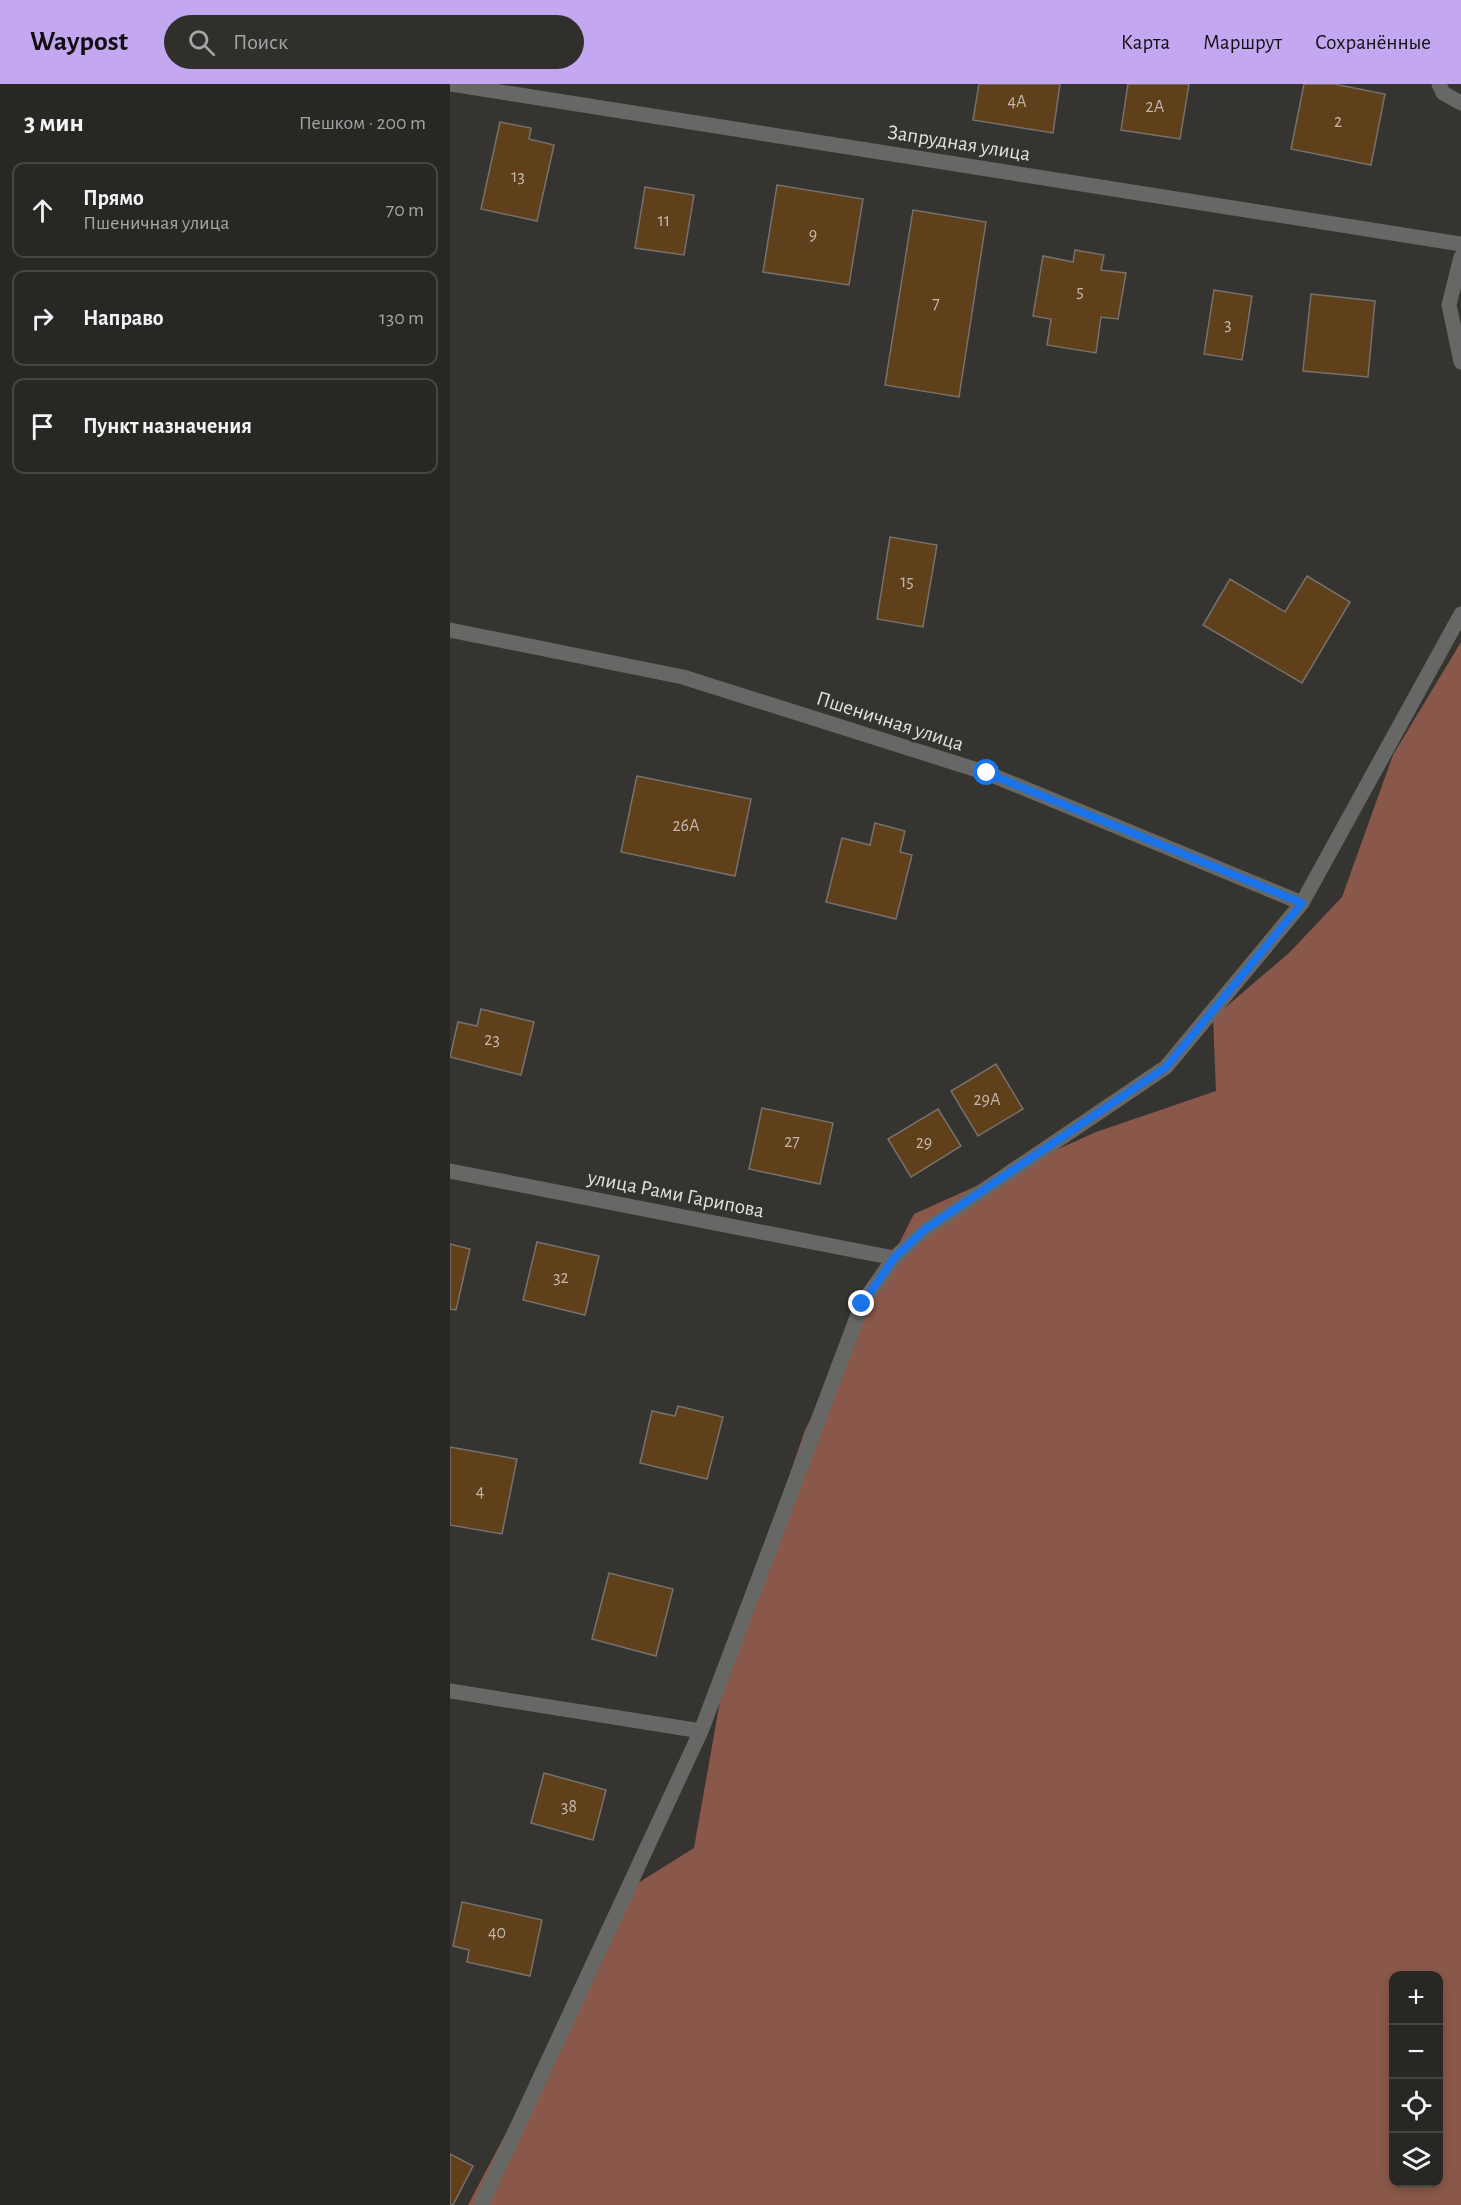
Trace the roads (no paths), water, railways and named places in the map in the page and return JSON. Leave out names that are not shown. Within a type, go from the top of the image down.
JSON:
[{"type":"street","name":"Запрудная улица","points":[[450,84],[1461,244]]},
{"type":"street","points":[[1439,84],[1443,93],[1461,103]]},
{"type":"street","points":[[1461,257],[1449,305],[1461,362]]},
{"type":"street","points":[[481,2205],[701,1731],[862,1304],[894,1258],[924,1230],[1166,1067],[1302,903],[1461,614]]},
{"type":"street","name":"Пшеничная улица","points":[[450,630],[683,677],[987,773],[1302,903]]},
{"type":"street","name":"улица Рами Гарипова","points":[[450,1171],[894,1258]]},
{"type":"street","points":[[450,1691],[701,1731]]}]
